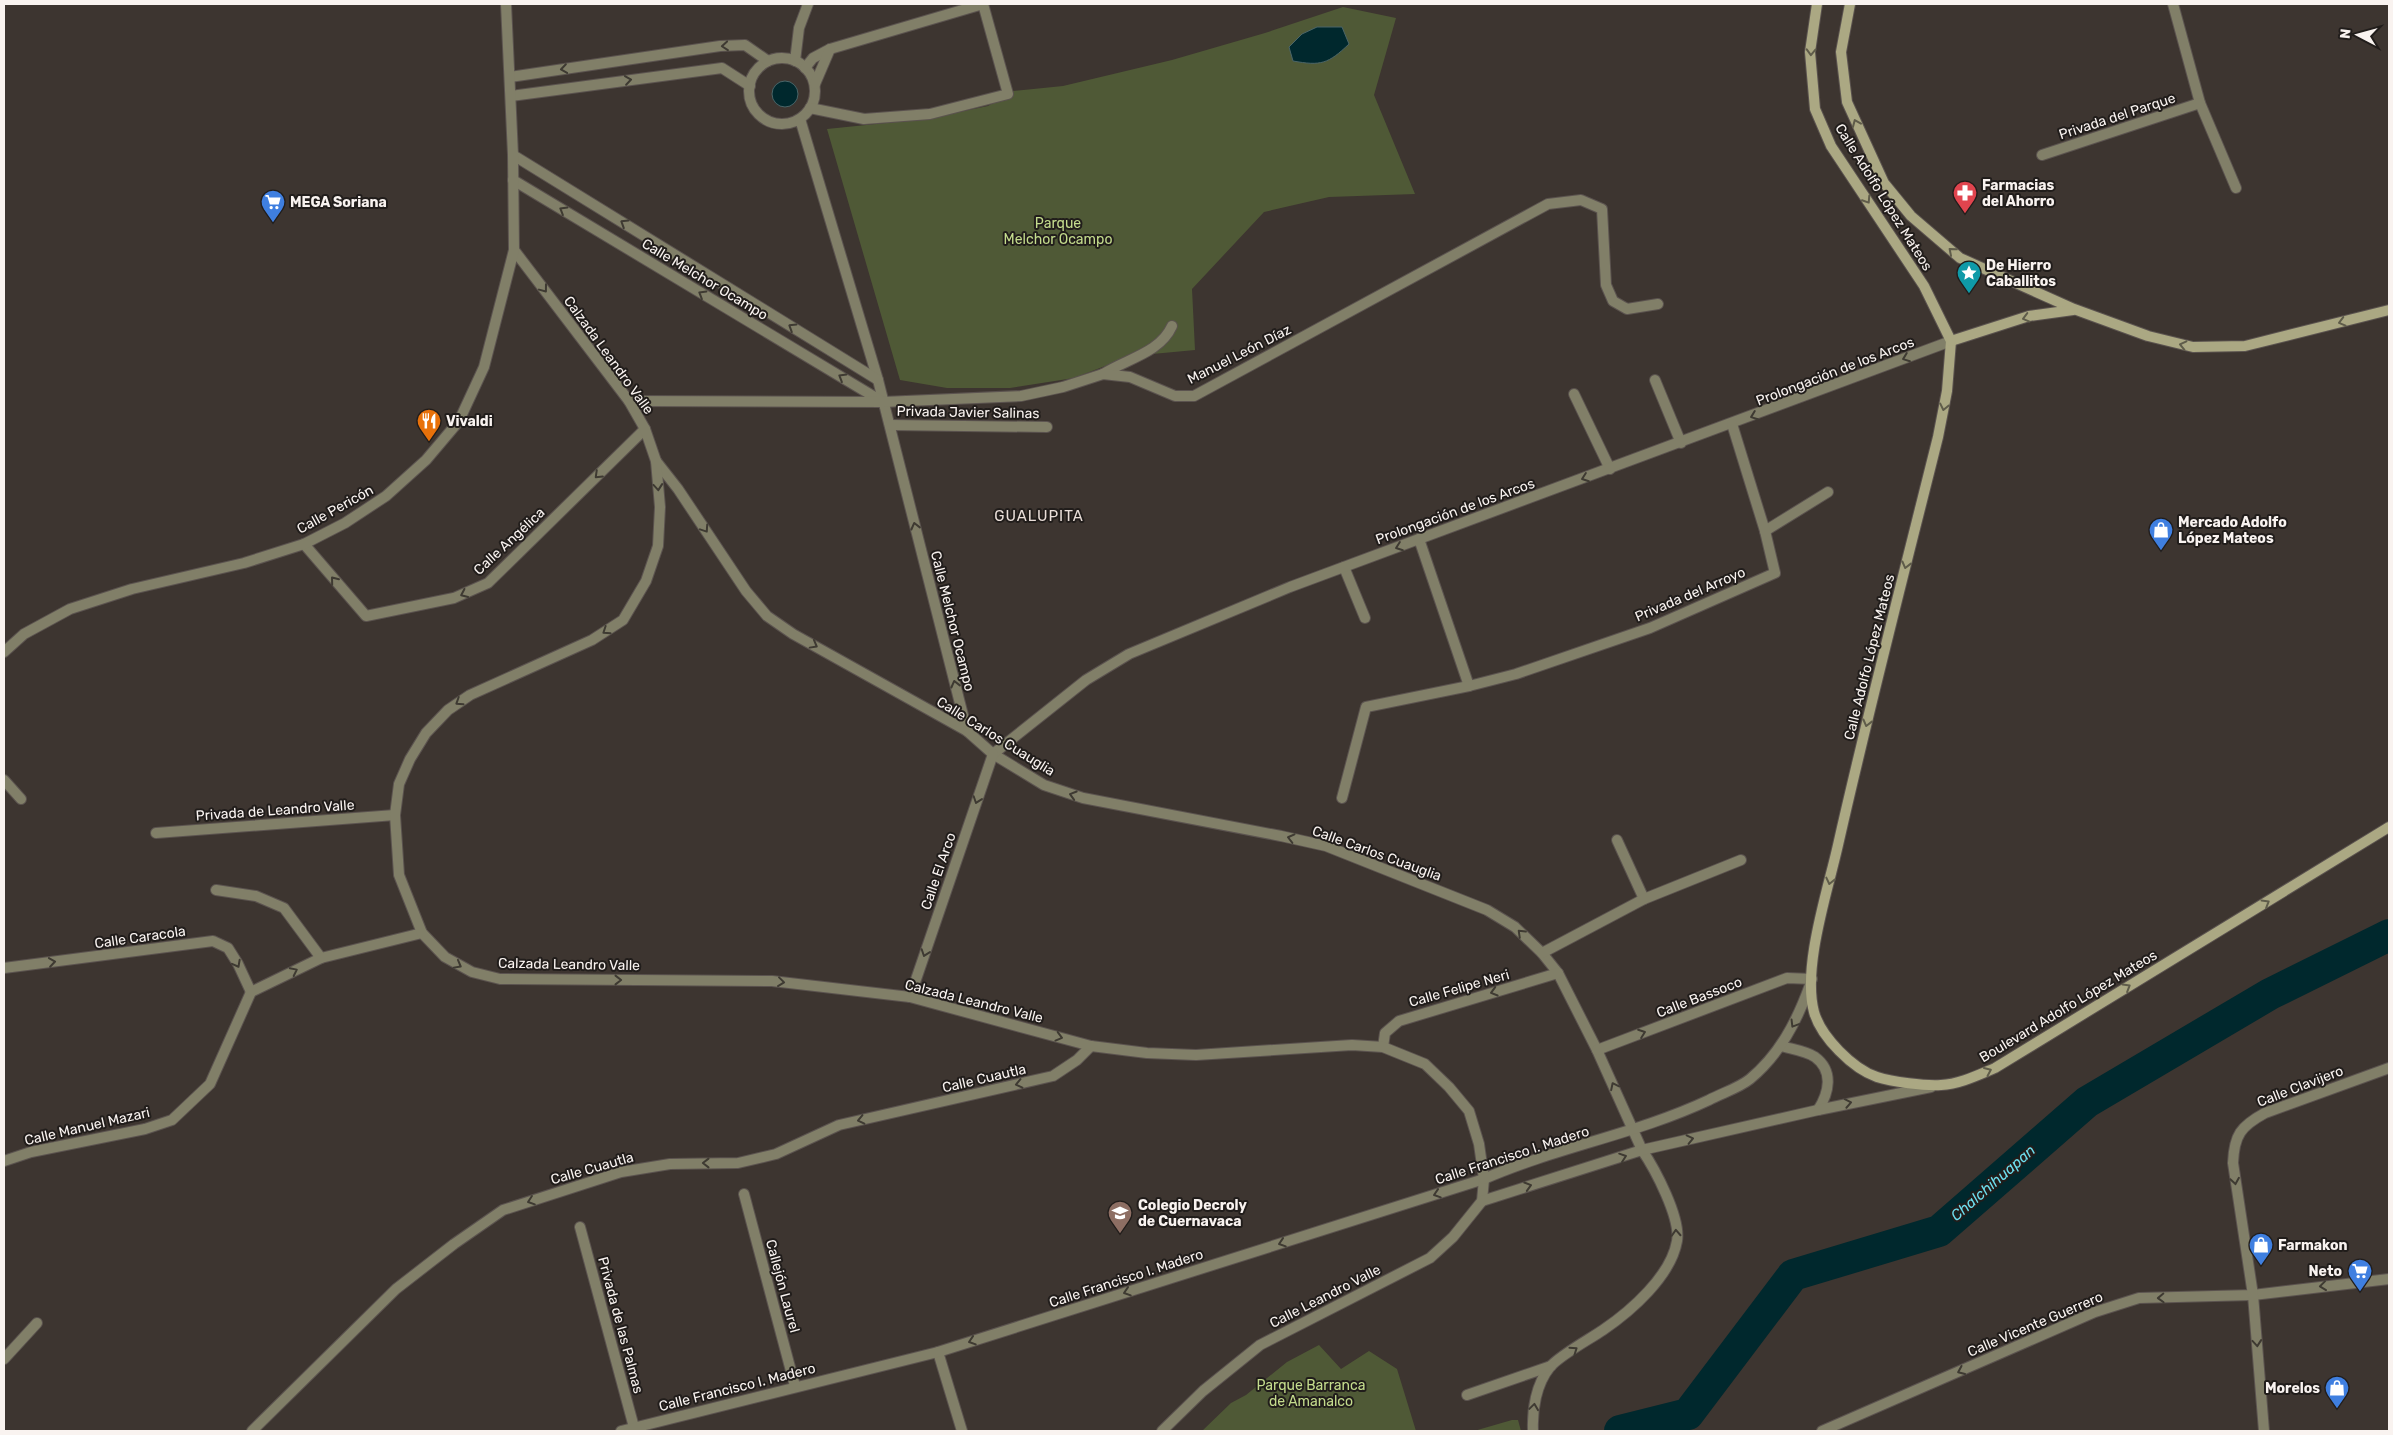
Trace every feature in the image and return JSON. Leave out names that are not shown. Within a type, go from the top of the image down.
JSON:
[{"type":"main road","name":"Calle Adolfo López Mateos","points":[[1817,4],[1810,52],[1815,109],[1831,146],[1924,286],[1951,341],[1947,391],[1938,437],[1854,772],[1815,947],[1812,979],[1814,1012],[1823,1030],[1837,1050],[1876,1077],[1942,1085]]},
{"type":"main road","name":"Calle Adolfo López Mateos","points":[[1850,4],[1840,52],[1847,102],[1884,182],[1911,216],[1960,258],[2074,309],[2148,336],[2193,347],[2245,346],[2389,310]]},
{"type":"main road","name":"Calle Adolfo López Mateos","points":[[1951,341],[2029,316],[2074,309]]},
{"type":"main road","name":"Boulevard Adolfo López Mateos","points":[[1942,1085],[1971,1078],[1995,1068],[2389,827]]},
{"type":"street","points":[[506,4],[513,155],[514,250]]},
{"type":"street","points":[[506,35],[514,4]]},
{"type":"street","points":[[795,61],[799,28],[808,4]]},
{"type":"street","points":[[805,68],[813,58],[830,49],[983,4],[1008,94],[930,114],[864,119],[810,108]]},
{"type":"street","points":[[2173,4],[2200,103],[2236,188]]},
{"type":"street","points":[[510,77],[720,46],[745,45],[768,61]]},
{"type":"street","points":[[815,84],[830,49]]},
{"type":"street","points":[[784,58],[795,61],[811,74],[815,84],[816,94],[810,108],[800,119],[790,124],[780,125],[760,116],[753,108],[750,86],[753,76],[768,61],[784,58]]},
{"type":"street","points":[[510,96],[722,68],[750,86]]},
{"type":"street","name":"Privada del Parque","points":[[2042,155],[2200,103]]},
{"type":"street","name":"Calle Melchor Ocampo","points":[[800,119],[878,380],[967,731]]},
{"type":"street","name":"Calle Melchor Ocampo","points":[[513,155],[878,380]]},
{"type":"street","name":"Calle Melchor Ocampo","points":[[513,180],[884,402]]},
{"type":"street","name":"Manuel León Díaz","points":[[884,402],[1021,396],[1063,387],[1103,374],[1130,378],[1175,396],[1194,396],[1548,204],[1580,200],[1602,208],[1606,285],[1613,301],[1627,309],[1658,304]]},
{"type":"street","name":"Calzada Leandro Valle","points":[[514,250],[629,401],[645,429],[656,461],[660,508],[658,546],[646,582],[623,620],[592,640],[470,695],[448,710],[426,733],[410,759],[399,784],[395,815],[399,875],[422,933],[445,957],[472,972],[500,978],[772,981],[910,997],[1091,1046],[1147,1053],[1196,1055],[1352,1045],[1383,1047],[1424,1064],[1449,1087],[1469,1111],[1479,1144],[1484,1179]]},
{"type":"street","name":"Calle Pericón","points":[[4,652],[24,634],[70,609],[132,589],[244,563],[304,544],[345,523],[386,496],[426,460],[459,421],[484,367],[514,250]]},
{"type":"street","points":[[1103,374],[1120,363],[1150,350],[1167,338],[1172,326]]},
{"type":"street","name":"Prolongación de los Arcos","points":[[993,754],[1086,680],[1129,654],[1290,587],[1951,341]]},
{"type":"street","points":[[1655,380],[1681,443]]},
{"type":"street","points":[[1574,394],[1610,469]]},
{"type":"street","points":[[629,401],[884,402]]},
{"type":"street","name":"Privada del Arroyo","points":[[1342,798],[1366,707],[1516,674],[1650,628],[1775,573],[1765,531],[1732,424]]},
{"type":"street","name":"Privada Javier Salinas","points":[[890,425],[1047,427]]},
{"type":"street","name":"Calle Angélica","points":[[304,544],[366,616],[454,598],[488,583],[645,429]]},
{"type":"street","name":"Calle Carlos Cuauglia","points":[[656,461],[678,489],[746,592],[767,616],[793,634],[967,731],[993,754],[1044,785],[1083,798],[1326,846],[1487,910],[1515,928],[1542,953],[1558,974],[1597,1050],[1635,1130],[1642,1150],[1651,1163],[1676,1222],[1677,1241],[1668,1262],[1644,1298],[1622,1317],[1551,1366],[1540,1384],[1535,1401],[1533,1431]]},
{"type":"street","points":[[1765,531],[1828,492]]},
{"type":"street","points":[[1419,539],[1468,686]]},
{"type":"street","points":[[1344,567],[1365,618]]},
{"type":"street","name":"Calle El Arco","points":[[910,997],[993,754]]},
{"type":"street","points":[[4,780],[21,799]]},
{"type":"street","name":"Privada de Leandro Valle","points":[[156,833],[395,815]]},
{"type":"street","points":[[1616,840],[1644,900]]},
{"type":"street","points":[[1542,953],[1644,900],[1741,860]]},
{"type":"street","points":[[216,890],[256,896],[284,908],[322,958]]},
{"type":"street","points":[[250,992],[322,958],[422,933]]},
{"type":"street","name":"Calle Caracola","points":[[4,968],[213,941],[228,948],[238,964],[250,992]]},
{"type":"street","name":"Calle Felipe Neri","points":[[1383,1047],[1385,1033],[1399,1020],[1558,974]]},
{"type":"street","name":"Calle Bassoco","points":[[1597,1050],[1787,978],[1812,979]]},
{"type":"street","name":"Calle Adolfo López Mateos","points":[[1635,1130],[1698,1105],[1748,1081],[1781,1046],[1799,1015],[1812,979]]},
{"type":"street","name":"Calle Manuel Mazari","points":[[4,1161],[31,1152],[145,1129],[172,1120],[210,1084],[250,992]]},
{"type":"street","name":"Calle Cuautla","points":[[252,1431],[396,1289],[454,1244],[503,1210],[621,1172],[670,1164],[738,1163],[776,1154],[839,1125],[1053,1076],[1077,1060],[1091,1046]]},
{"type":"street","points":[[1781,1046],[1814,1057],[1825,1069],[1828,1084],[1825,1099],[1818,1110]]},
{"type":"street","name":"Calle Clavijero","points":[[2264,1431],[2253,1294],[2233,1163],[2234,1147],[2239,1133],[2248,1122],[2274,1110],[2389,1068]]},
{"type":"street","name":"Boulevard Adolfo López Mateos","points":[[1642,1150],[1818,1110],[1942,1085]]},
{"type":"street","name":"Calle Francisco I. Madero","points":[[621,1431],[635,1429],[795,1386],[938,1352],[1484,1179],[1514,1166],[1635,1130]]},
{"type":"street","points":[[1484,1179],[1482,1201],[1642,1150]]},
{"type":"street","name":"Callejón Laurel","points":[[744,1194],[795,1386]]},
{"type":"street","name":"Calle Leandro Valle","points":[[1162,1431],[1204,1391],[1260,1345],[1430,1258],[1453,1237],[1482,1201]]},
{"type":"street","name":"Privada de las Palmas","points":[[580,1227],[635,1429]]},
{"type":"street","name":"Calle Vicente Guerrero","points":[[1822,1431],[2095,1312],[2139,1298],[2253,1294],[2389,1279]]},
{"type":"street","points":[[4,1359],[37,1323]]},
{"type":"street","points":[[938,1352],[962,1431]]},
{"type":"street","points":[[1467,1394],[1551,1366]]},
{"type":"green space","name":"Parque Melchor Ocampo","points":[[1343,7],[1396,18],[1374,95],[1415,194],[1329,197],[1264,212],[1192,289],[1195,350],[1131,356],[1074,378],[1010,388],[947,388],[900,380],[827,129],[925,119],[988,106],[1013,91],[1063,86],[1172,60],[1265,33]]},
{"type":"green space","name":"Parque Barranca de Amanalco","points":[[1319,1345],[1341,1369],[1369,1351],[1397,1369],[1416,1431],[1202,1431],[1231,1403],[1246,1395],[1287,1362]]},
{"type":"green space","points":[[1518,1420],[1521,1431],[1474,1431]]},
{"type":"water","points":[[1317,27],[1342,27],[1349,44],[1335,56],[1324,62],[1293,61],[1289,47],[1302,34]]},
{"type":"water","points":[[785,81],[795,84],[798,94],[795,104],[785,107],[775,104],[772,94],[775,84]]},
{"type":"waterway","name":"Chalchihuapan","points":[[1620,1431],[1688,1414],[1793,1275],[1939,1231],[2087,1102],[2270,994],[2389,935]]},
{"type":"place","name":"Farmacias del Ahorro","points":[[1965,214]]},
{"type":"place","name":"MEGA Soriana","points":[[273,223]]},
{"type":"place","name":"De Hierro Caballitos","points":[[1969,294]]},
{"type":"place","name":"Vivaldi","points":[[429,442]]},
{"type":"place","name":"Mercado Adolfo López Mateos","points":[[2161,551]]},
{"type":"place","name":"Colegio Decroly de Cuernavaca","points":[[1120,1234]]},
{"type":"place","name":"Farmakon","points":[[2261,1266]]},
{"type":"place","name":"Neto","points":[[2360,1292]]},
{"type":"place","name":"Morelos","points":[[2337,1409]]},
{"type":"district","name":"GUALUPITA","points":[[1039,516]]}]
